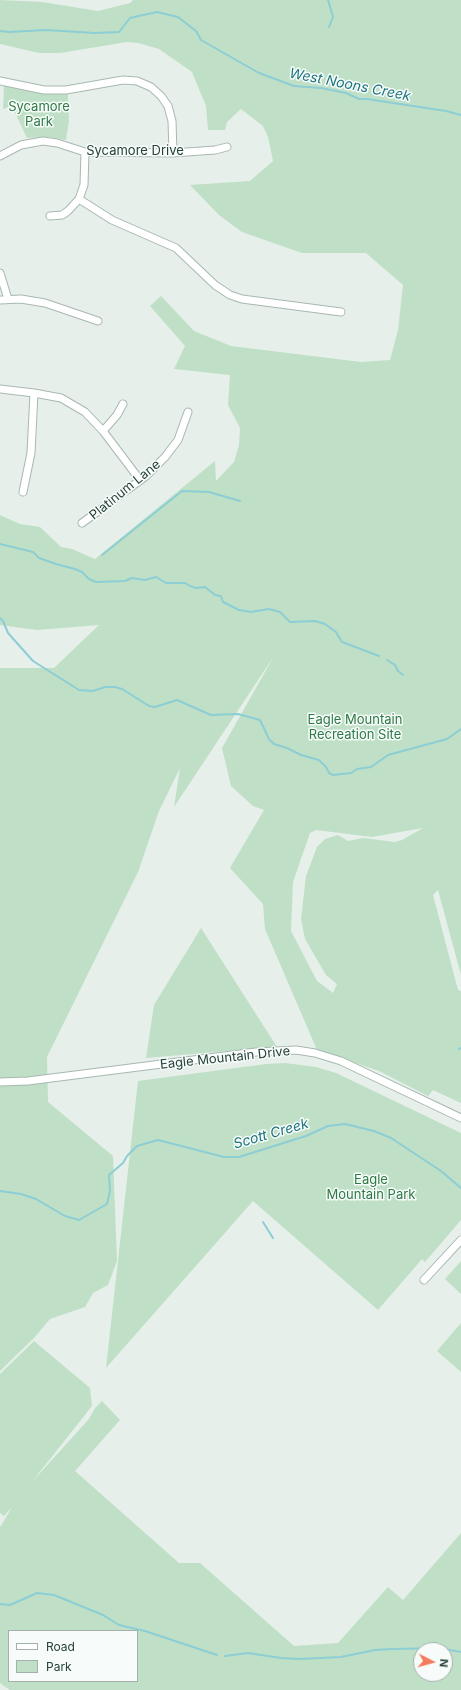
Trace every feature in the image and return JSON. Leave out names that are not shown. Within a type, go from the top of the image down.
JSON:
[{"type":"street","points":[[0,81],[44,90],[66,90],[123,80],[137,81],[151,86],[168,106],[172,121],[173,153]]},
{"type":"street","name":"Sycamore Drive","points":[[0,156],[21,145],[43,142],[57,143],[84,152],[173,153],[215,150],[227,146]]},
{"type":"street","points":[[50,216],[62,215],[79,199],[84,185],[84,152]]},
{"type":"street","points":[[79,199],[104,216],[176,248],[220,289],[234,297],[341,312]]},
{"type":"street","points":[[0,273],[4,300],[21,299],[45,303],[98,321]]},
{"type":"street","points":[[0,389],[61,398],[85,412],[103,431],[140,480]]},
{"type":"street","points":[[23,492],[30,453],[34,393]]},
{"type":"street","points":[[103,431],[117,415],[123,404]]},
{"type":"street","name":"Platinum Lane","points":[[82,523],[140,480],[165,457],[178,440],[188,412]]},
{"type":"street","name":"Eagle Mountain Drive","points":[[0,1082],[28,1081],[256,1052],[296,1050],[315,1053],[341,1061],[461,1118]]},
{"type":"street","points":[[424,1280],[461,1240]]},
{"type":"green space","name":"Eagle Mountain Recreation Site","points":[[0,0],[42,2],[98,11],[130,3],[133,0],[461,0],[461,975],[438,890],[433,895],[458,990],[461,991],[461,1103],[433,1090],[428,1096],[379,1071],[317,1050],[265,929],[263,904],[230,868],[264,810],[253,806],[231,786],[222,748],[274,656],[174,807],[180,768],[159,811],[138,872],[47,1057],[48,1102],[113,1156],[117,1261],[108,1285],[93,1293],[85,1307],[50,1319],[34,1338],[0,1371],[0,668],[54,668],[99,625],[37,630],[0,625],[0,515],[20,524],[40,527],[61,547],[72,549],[95,559],[215,461],[216,481],[234,462],[239,445],[240,428],[228,405],[230,375],[174,369],[185,346],[150,306],[161,296],[194,331],[231,346],[361,362],[390,360],[398,330],[403,285],[366,253],[302,253],[242,232],[219,215],[190,185],[250,181],[273,161],[268,137],[263,126],[241,109],[227,122],[225,130],[208,130],[206,106],[192,72],[159,49],[138,43],[127,42],[60,53],[39,53],[0,44]],"holes":[[[423,828],[402,840],[395,842],[363,838],[348,841],[338,835],[325,839],[317,847],[306,876],[301,919],[305,939],[326,975],[337,984],[333,993],[317,981],[291,931],[293,882],[310,833],[316,830],[372,837]]]},
{"type":"green space","name":"Sycamore Park","points":[[4,85],[46,94],[68,94],[69,121],[66,140],[49,137],[27,138],[12,106],[3,109]]},
{"type":"green space","points":[[201,928],[277,1047],[146,1058],[154,1005]]},
{"type":"green space","name":"Eagle Mountain Park","points":[[285,1063],[316,1067],[336,1073],[461,1133],[461,1220],[425,1262],[422,1259],[378,1310],[253,1201],[106,1368],[138,1081],[266,1064]]},
{"type":"green space","points":[[461,1261],[461,1294],[445,1279]]},
{"type":"green space","points":[[461,1323],[461,1372],[437,1351]]},
{"type":"green space","points":[[34,1341],[90,1388],[92,1406],[31,1483],[89,1419],[95,1408],[102,1401],[120,1420],[75,1471],[179,1563],[200,1563],[294,1646],[338,1643],[388,1587],[403,1600],[461,1533],[461,1690],[10,1690],[0,1683],[0,1526],[12,1507],[4,1516],[0,1513],[0,1374]]},
{"type":"waterway","points":[[328,0],[333,17],[329,27]]},
{"type":"waterway","name":"West Noons Creek","points":[[0,31],[46,30],[95,33],[119,32],[130,18],[157,12],[178,17],[196,31],[201,40],[259,73],[294,86],[321,88],[346,93],[359,99],[446,111],[461,115]]},
{"type":"waterway","points":[[102,555],[182,491],[209,492],[240,501]]},
{"type":"waterway","points":[[0,544],[33,552],[39,558],[82,572],[89,579],[96,582],[125,581],[132,578],[145,580],[156,577],[166,583],[185,583],[196,588],[205,587],[215,595],[221,596],[223,602],[239,610],[251,612],[269,609],[280,612],[290,622],[315,621],[325,624],[336,632],[342,642],[379,656]]},
{"type":"waterway","points":[[0,618],[3,621],[8,633],[33,661],[79,690],[93,691],[105,687],[115,687],[122,689],[149,706],[155,707],[177,700],[211,715],[238,714],[260,720],[269,739],[274,744],[287,748],[301,755],[319,760],[326,767],[329,773],[333,775],[351,773],[357,769],[371,767],[388,755],[447,739],[461,729]]},
{"type":"waterway","points":[[387,660],[395,665],[398,671],[403,675]]},
{"type":"waterway","name":"Scott Creek","points":[[0,1191],[21,1194],[36,1199],[65,1216],[79,1220],[107,1204],[110,1191],[109,1175],[123,1163],[127,1156],[137,1146],[158,1140],[224,1157],[239,1157],[306,1136],[328,1126],[345,1124],[374,1131],[391,1138],[441,1171],[461,1188]]},
{"type":"waterway","points":[[263,1222],[273,1238]]},
{"type":"waterway","points":[[0,1604],[10,1605],[37,1593],[54,1595],[103,1615],[119,1625],[145,1631],[217,1655]]},
{"type":"waterway","points":[[225,1656],[248,1653],[299,1659],[341,1657],[375,1650],[439,1648],[461,1652]]}]
